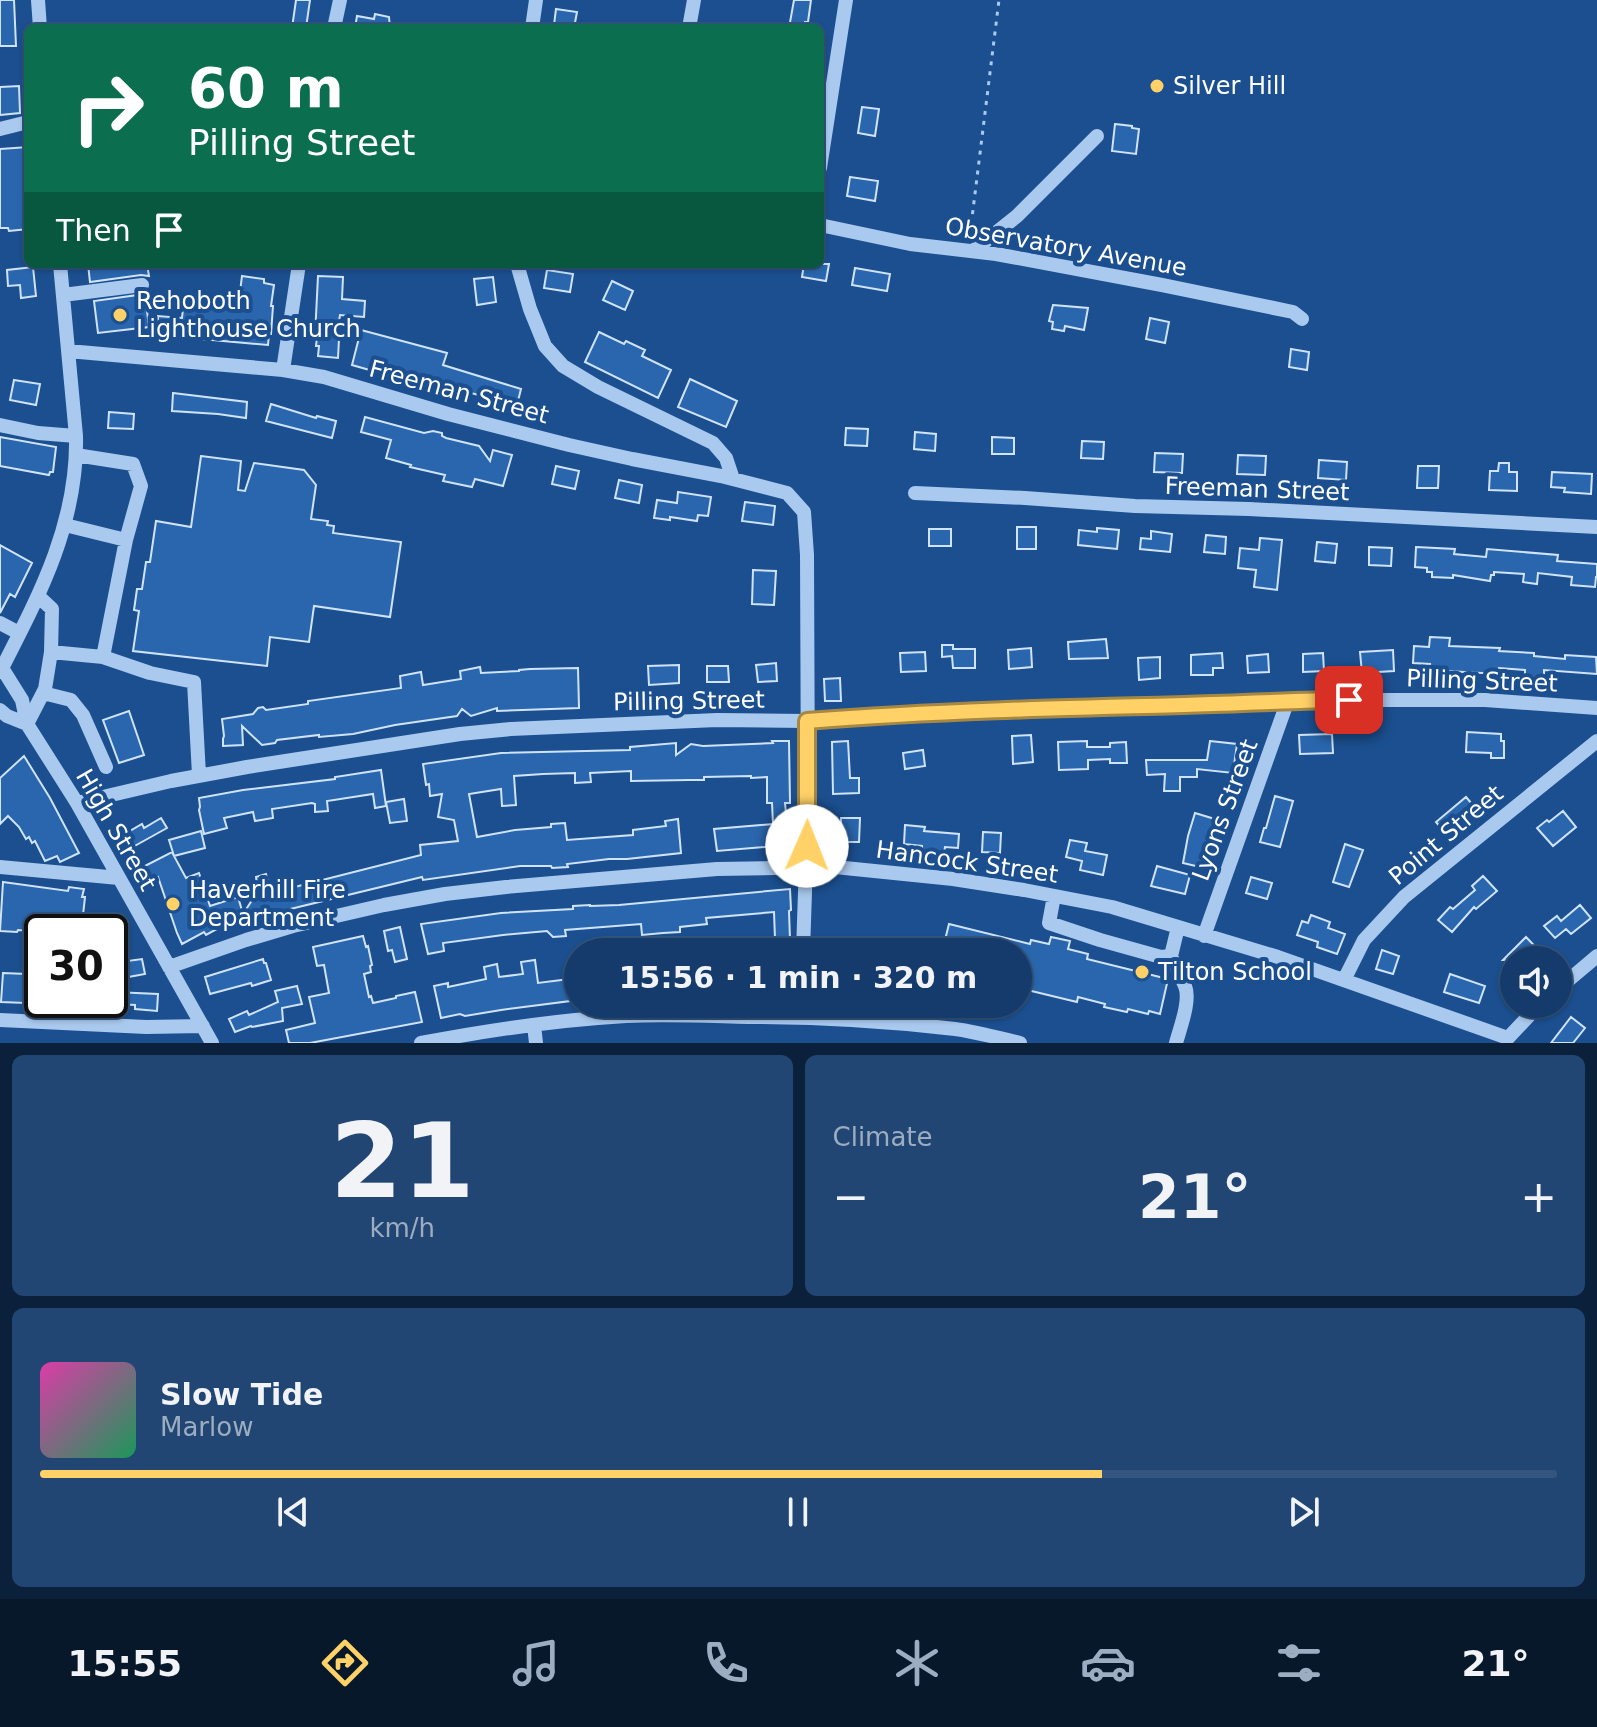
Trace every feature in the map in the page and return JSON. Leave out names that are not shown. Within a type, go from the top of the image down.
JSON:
[{"type":"street","points":[[38,0],[40,24]]},
{"type":"street","points":[[335,24],[340,0]]},
{"type":"street","points":[[533,24],[536,0]]},
{"type":"street","points":[[690,24],[694,0]]},
{"type":"street","points":[[824,142],[846,0]]},
{"type":"street","points":[[0,129],[24,123]]},
{"type":"street","points":[[970,251],[1017,216],[1097,136]]},
{"type":"street","name":"Observatory Avenue","points":[[824,226],[910,244],[996,254],[1178,288],[1293,312],[1302,319]]},
{"type":"street","points":[[1,670],[54,561],[65,525],[76,455],[60,268]]},
{"type":"street","points":[[283,370],[298,268]]},
{"type":"street","points":[[518,268],[545,346],[563,366],[598,387],[713,443],[726,458],[733,479]]},
{"type":"street","points":[[63,295],[142,285]]},
{"type":"street","name":"Freeman Street","points":[[68,351],[283,370],[324,377],[448,414],[569,445],[787,493],[804,512],[807,721]]},
{"type":"street","points":[[0,425],[38,433],[76,436]]},
{"type":"street","points":[[76,455],[133,464],[141,486],[126,540],[103,657]]},
{"type":"street","name":"Freeman Street","points":[[915,493],[1597,527]]},
{"type":"street","points":[[65,525],[126,540]]},
{"type":"street","points":[[0,710],[27,724],[43,693],[51,652],[52,609],[38,596]]},
{"type":"street","points":[[0,623],[19,633]]},
{"type":"street","points":[[51,652],[103,657],[150,673],[194,682],[199,775]]},
{"type":"street","name":"High Street","points":[[1,670],[22,700],[27,724],[77,803],[212,1043]]},
{"type":"street","points":[[43,693],[71,700],[83,715],[106,767]]},
{"type":"street","name":"Pilling Street","points":[[77,803],[199,775],[460,734],[511,729],[717,720],[807,721],[901,714],[1288,700],[1485,700],[1597,708]]},
{"type":"street","name":"Lyons Street","points":[[1204,936],[1288,700]]},
{"type":"street","points":[[804,938],[807,721]]},
{"type":"street","name":"Point Street","points":[[1344,980],[1364,940],[1404,897],[1597,741]]},
{"type":"street","points":[[0,867],[119,878]]},
{"type":"street","name":"Hancock Street","points":[[169,967],[293,926],[445,894],[717,869],[835,867],[953,879],[1112,907],[1278,957],[1508,1041]]},
{"type":"street","points":[[1054,896],[1049,923],[1161,957],[1171,956]]},
{"type":"street","points":[[1176,1043],[1187,988],[1171,956],[1178,927]]},
{"type":"street","points":[[1572,980],[1593,966]]},
{"type":"street","points":[[421,1043],[486,1031],[605,1018]]},
{"type":"street","points":[[855,1018],[1016,1043]]},
{"type":"street","points":[[1508,1041],[1528,1018]]},
{"type":"street","points":[[0,1020],[146,1027],[203,1026]]},
{"type":"street","points":[[534,1025],[536,1043]]},
{"type":"street","points":[[921,1042],[922,1027]]},
{"type":"path","points":[[970,251],[999,0]]},
{"type":"building","points":[[0,0],[14,0],[16,46],[0,46]]},
{"type":"building","points":[[296,0],[310,0],[307,24],[293,24]]},
{"type":"building","points":[[794,0],[811,0],[808,22],[790,24]]},
{"type":"building","points":[[556,9],[577,12],[575,24],[554,24]]},
{"type":"building","points":[[375,14],[389,17],[390,24],[356,24],[357,16],[374,19]]},
{"type":"building","points":[[19,86],[20,113],[0,115],[0,87]]},
{"type":"building","points":[[862,107],[879,109],[875,136],[858,133]]},
{"type":"building","points":[[1115,124],[1139,129],[1136,154],[1112,151]]},
{"type":"building","points":[[24,147],[24,229],[9,231],[8,228],[0,228],[0,149]]},
{"type":"building","points":[[850,177],[878,181],[875,201],[847,196]]},
{"type":"building","points":[[824,264],[829,264],[826,281],[802,277],[803,268],[824,268]]},
{"type":"building","points":[[33,268],[36,296],[21,298],[20,285],[8,286],[7,270]]},
{"type":"building","points":[[88,268],[148,268],[149,276],[90,282]]},
{"type":"building","points":[[855,268],[890,274],[887,291],[852,285]]},
{"type":"building","points":[[547,270],[573,274],[570,292],[544,288]]},
{"type":"building","points":[[242,276],[264,279],[264,283],[274,285],[268,345],[180,337],[181,328],[158,325],[158,316],[182,318],[184,299],[202,300],[201,305],[238,308]]},
{"type":"building","points":[[318,276],[343,277],[342,299],[365,301],[364,317],[340,315],[336,339],[339,339],[338,358],[318,356],[319,346],[316,346],[315,336]]},
{"type":"building","points":[[493,277],[496,302],[477,305],[474,279]]},
{"type":"building","points":[[612,281],[633,291],[625,310],[603,300]]},
{"type":"building","points":[[145,294],[149,327],[98,333],[94,301]]},
{"type":"building","points":[[1053,305],[1088,308],[1084,330],[1065,326],[1064,331],[1052,329],[1053,322],[1049,321]]},
{"type":"building","points":[[1150,318],[1169,322],[1165,343],[1146,339]]},
{"type":"building","points":[[361,330],[447,353],[443,365],[521,389],[517,405],[511,403],[510,407],[475,394],[437,385],[436,389],[352,365]]},
{"type":"building","points":[[599,332],[645,350],[642,356],[671,370],[658,398],[585,362]]},
{"type":"building","points":[[1291,349],[1309,352],[1307,370],[1289,367]]},
{"type":"building","points":[[690,379],[737,401],[726,427],[678,407]]},
{"type":"building","points":[[14,380],[40,384],[36,405],[10,400]]},
{"type":"building","points":[[173,393],[247,402],[246,418],[172,411]]},
{"type":"building","points":[[271,404],[336,421],[332,438],[266,421]]},
{"type":"building","points":[[109,412],[134,414],[133,429],[108,428]]},
{"type":"building","points":[[365,417],[424,433],[442,433],[446,438],[479,446],[490,461],[493,450],[512,455],[503,486],[475,479],[472,487],[443,481],[445,475],[386,458],[391,440],[361,432]]},
{"type":"building","points":[[846,428],[868,429],[867,446],[845,445]]},
{"type":"building","points":[[915,432],[936,434],[935,451],[914,449]]},
{"type":"building","points":[[0,437],[56,447],[53,472],[49,475],[0,466]]},
{"type":"building","points":[[992,437],[1014,438],[1014,454],[992,454]]},
{"type":"building","points":[[1082,441],[1104,442],[1103,459],[1081,458]]},
{"type":"building","points":[[1155,453],[1183,454],[1182,473],[1154,472]]},
{"type":"building","points":[[1238,455],[1266,456],[1265,475],[1237,474]]},
{"type":"building","points":[[201,456],[241,461],[238,490],[245,491],[254,463],[304,470],[316,485],[311,519],[328,521],[327,525],[334,526],[333,533],[401,542],[390,617],[314,606],[309,642],[270,637],[267,666],[133,651],[139,611],[134,610],[137,589],[142,589],[146,562],[150,562],[156,521],[191,527]]},
{"type":"building","points":[[1319,460],[1347,462],[1346,480],[1318,478]]},
{"type":"building","points":[[1499,463],[1509,463],[1509,472],[1517,472],[1517,491],[1489,490],[1490,471],[1498,471]]},
{"type":"building","points":[[556,466],[579,471],[575,489],[552,484]]},
{"type":"building","points":[[1418,466],[1439,466],[1438,488],[1417,488]]},
{"type":"building","points":[[1552,472],[1592,474],[1591,494],[1564,492],[1565,488],[1551,487]]},
{"type":"building","points":[[619,480],[642,485],[639,503],[615,498]]},
{"type":"building","points":[[678,492],[711,497],[708,516],[698,515],[697,521],[654,518],[657,500],[677,503]]},
{"type":"building","points":[[745,502],[775,506],[773,525],[742,521]]},
{"type":"building","points":[[1017,527],[1036,527],[1036,549],[1017,549]]},
{"type":"building","points":[[1097,528],[1119,530],[1117,549],[1078,545],[1079,530],[1097,532]]},
{"type":"building","points":[[929,529],[951,529],[951,546],[929,546]]},
{"type":"building","points":[[1151,531],[1172,534],[1170,552],[1140,549],[1141,538],[1151,539]]},
{"type":"building","points":[[1206,535],[1226,537],[1225,554],[1204,552]]},
{"type":"building","points":[[1260,538],[1282,540],[1277,590],[1254,587],[1256,570],[1238,568],[1240,548],[1259,550]]},
{"type":"building","points":[[1317,542],[1337,544],[1335,563],[1315,561]]},
{"type":"building","points":[[0,545],[32,563],[15,597],[10,594],[0,613]]},
{"type":"building","points":[[1369,547],[1392,548],[1391,566],[1369,565]]},
{"type":"building","points":[[1416,547],[1455,549],[1454,554],[1486,557],[1487,549],[1558,555],[1557,561],[1597,564],[1597,577],[1595,587],[1571,585],[1572,577],[1538,573],[1537,584],[1523,582],[1524,574],[1494,572],[1490,581],[1453,575],[1453,578],[1432,577],[1432,572],[1427,572],[1427,568],[1415,567]]},
{"type":"building","points":[[753,570],[776,571],[774,605],[752,604]]},
{"type":"building","points":[[1430,637],[1450,638],[1449,646],[1500,648],[1499,651],[1565,659],[1565,655],[1596,657],[1597,674],[1544,670],[1544,678],[1525,676],[1525,670],[1499,668],[1499,674],[1429,670],[1430,664],[1413,663],[1414,646],[1429,647]]},
{"type":"building","points":[[1106,639],[1108,658],[1069,659],[1068,642]]},
{"type":"building","points":[[942,645],[953,645],[953,649],[975,649],[975,668],[953,668],[952,656],[942,657]]},
{"type":"building","points":[[1031,648],[1032,667],[1009,669],[1008,650]]},
{"type":"building","points":[[1393,650],[1394,671],[1362,673],[1360,652]]},
{"type":"building","points":[[925,652],[926,671],[901,672],[900,653]]},
{"type":"building","points":[[1222,653],[1223,668],[1213,668],[1213,675],[1191,675],[1191,655]]},
{"type":"building","points":[[1323,653],[1324,671],[1303,672],[1303,654]]},
{"type":"building","points":[[1268,654],[1269,672],[1248,673],[1247,656]]},
{"type":"building","points":[[1160,657],[1160,678],[1139,680],[1138,658]]},
{"type":"building","points":[[776,663],[777,681],[758,682],[756,665]]},
{"type":"building","points":[[679,665],[679,683],[649,685],[648,666]]},
{"type":"building","points":[[707,666],[728,666],[729,682],[707,682]]},
{"type":"building","points":[[480,667],[481,673],[578,668],[579,708],[497,711],[497,708],[471,716],[462,709],[457,716],[353,734],[277,740],[262,745],[242,726],[243,745],[223,746],[222,719],[253,714],[263,707],[266,710],[401,688],[400,676],[421,672],[423,685],[461,679],[460,671]]},
{"type":"building","points":[[840,678],[841,701],[825,701],[824,679]]},
{"type":"building","points":[[129,711],[144,755],[119,763],[103,720]]},
{"type":"building","points":[[1467,732],[1501,734],[1504,758],[1491,758],[1491,753],[1466,752]]},
{"type":"building","points":[[1332,734],[1333,753],[1300,754],[1299,735]]},
{"type":"building","points":[[1031,735],[1033,762],[1013,764],[1012,736]]},
{"type":"building","points":[[789,741],[790,803],[785,803],[789,845],[717,851],[714,829],[773,824],[772,803],[767,803],[767,777],[631,781],[631,771],[590,773],[591,782],[575,783],[575,773],[514,776],[516,805],[502,806],[501,789],[469,794],[477,837],[565,823],[567,840],[633,835],[633,830],[666,826],[665,821],[678,819],[681,853],[567,864],[568,867],[520,866],[423,880],[422,877],[278,912],[228,929],[226,924],[182,944],[158,877],[149,882],[141,868],[172,852],[186,878],[199,873],[210,906],[238,897],[243,914],[258,891],[256,877],[266,874],[271,893],[421,855],[420,845],[458,841],[454,820],[438,817],[442,794],[430,796],[423,764],[501,753],[630,750],[630,747],[676,743],[676,755],[691,744]]},
{"type":"building","points":[[848,741],[850,778],[859,778],[859,793],[833,794],[832,742]]},
{"type":"building","points":[[1087,741],[1087,747],[1110,747],[1110,743],[1126,742],[1127,763],[1110,763],[1110,759],[1088,760],[1088,769],[1059,770],[1058,742]]},
{"type":"building","points":[[1210,741],[1237,744],[1233,773],[1197,769],[1197,777],[1180,777],[1180,791],[1164,791],[1165,774],[1147,775],[1146,760],[1207,760]]},
{"type":"building","points":[[923,750],[925,766],[905,769],[903,753]]},
{"type":"building","points":[[24,756],[79,853],[60,862],[57,856],[45,861],[35,841],[32,843],[29,837],[26,839],[8,816],[0,824],[0,778]]},
{"type":"building","points":[[381,770],[386,806],[375,808],[373,794],[327,801],[328,811],[315,812],[315,804],[312,803],[272,809],[273,818],[255,821],[253,812],[224,818],[227,828],[204,834],[199,798]]},
{"type":"building","points":[[1275,796],[1293,801],[1280,847],[1260,842]]},
{"type":"building","points":[[1466,797],[1478,811],[1448,836],[1436,822]]},
{"type":"building","points":[[404,799],[407,821],[390,823],[386,802]]},
{"type":"building","points":[[1563,811],[1576,827],[1553,846],[1537,828]]},
{"type":"building","points":[[1195,813],[1218,820],[1211,843],[1206,842],[1200,867],[1183,863]]},
{"type":"building","points":[[161,818],[167,828],[131,848],[123,835]]},
{"type":"building","points":[[841,818],[860,818],[859,842],[841,842]]},
{"type":"building","points":[[905,825],[925,827],[924,831],[959,834],[958,848],[945,847],[944,853],[922,851],[922,846],[904,844]]},
{"type":"building","points":[[201,831],[205,848],[174,856],[169,840]]},
{"type":"building","points":[[983,832],[1001,833],[1000,853],[982,852]]},
{"type":"building","points":[[1070,840],[1087,843],[1085,851],[1107,855],[1103,875],[1080,870],[1082,861],[1066,857]]},
{"type":"building","points":[[1345,844],[1363,850],[1349,887],[1333,882]]},
{"type":"building","points":[[1157,866],[1190,875],[1185,894],[1151,886]]},
{"type":"building","points":[[1483,876],[1497,891],[1476,909],[1474,907],[1452,932],[1438,920],[1450,907],[1453,909],[1475,890],[1472,886]]},
{"type":"building","points":[[1251,877],[1272,883],[1267,899],[1246,893]]},
{"type":"building","points":[[3,882],[68,891],[69,887],[84,889],[83,914],[24,914],[24,930],[0,931]]},
{"type":"building","points":[[790,889],[790,938],[775,938],[774,912],[706,918],[707,924],[680,927],[680,932],[642,935],[641,924],[565,930],[566,936],[553,937],[547,931],[503,935],[443,943],[444,951],[428,954],[421,924],[501,913],[573,909],[573,906],[619,905]]},
{"type":"building","points":[[1580,905],[1591,918],[1571,934],[1566,929],[1555,938],[1544,926],[1557,916],[1561,921]]},
{"type":"building","points":[[1311,915],[1330,922],[1328,928],[1345,934],[1337,954],[1317,947],[1318,942],[1297,935],[1302,921],[1308,923]]},
{"type":"building","points":[[949,924],[1006,938],[946,938]]},
{"type":"building","points":[[400,927],[407,959],[395,962],[392,950],[388,951],[384,931]]},
{"type":"building","points":[[363,936],[372,965],[371,972],[364,974],[373,1003],[415,992],[422,1022],[310,1043],[289,1043],[286,1030],[315,1023],[309,997],[329,993],[324,965],[317,966],[313,947]]},
{"type":"building","points":[[1051,937],[1070,941],[1068,949],[1088,954],[1087,959],[1168,979],[1160,1014],[1128,1009],[1127,1012],[1078,997],[1077,1002],[1032,991],[1032,940],[1049,944]]},
{"type":"building","points":[[1526,937],[1535,946],[1517,946]]},
{"type":"building","points":[[1382,950],[1399,956],[1393,974],[1376,969]]},
{"type":"building","points":[[142,959],[145,974],[128,977],[128,961]]},
{"type":"building","points":[[263,959],[271,980],[210,994],[205,977]]},
{"type":"building","points":[[535,960],[538,983],[564,980],[564,1002],[441,1018],[434,986],[448,983],[448,987],[486,979],[484,967],[497,964],[499,977],[523,974],[521,962]]},
{"type":"building","points":[[3,973],[24,974],[24,1003],[1,1002]]},
{"type":"building","points":[[1450,974],[1485,986],[1479,1003],[1444,992]]},
{"type":"building","points":[[297,986],[302,1004],[282,1008],[283,1021],[235,1032],[229,1019],[247,1011],[249,1015],[278,1002],[275,991]]},
{"type":"building","points":[[128,993],[158,994],[157,1011],[135,1009],[135,1005],[128,1005]]},
{"type":"building","points":[[1570,1018],[1585,1028],[1573,1043],[1551,1043]]},
{"type":"place","name":"Silver Hill","points":[[1157,86]]},
{"type":"place","name":"Rehoboth Lighthouse Church","points":[[120,315]]},
{"type":"place","name":"Haverhill Fire Department","points":[[173,904]]},
{"type":"place","name":"Tilton School","points":[[1142,972]]},
{"type":"route","points":[[807,846],[807,721],[1086,706],[1349,700]]}]
